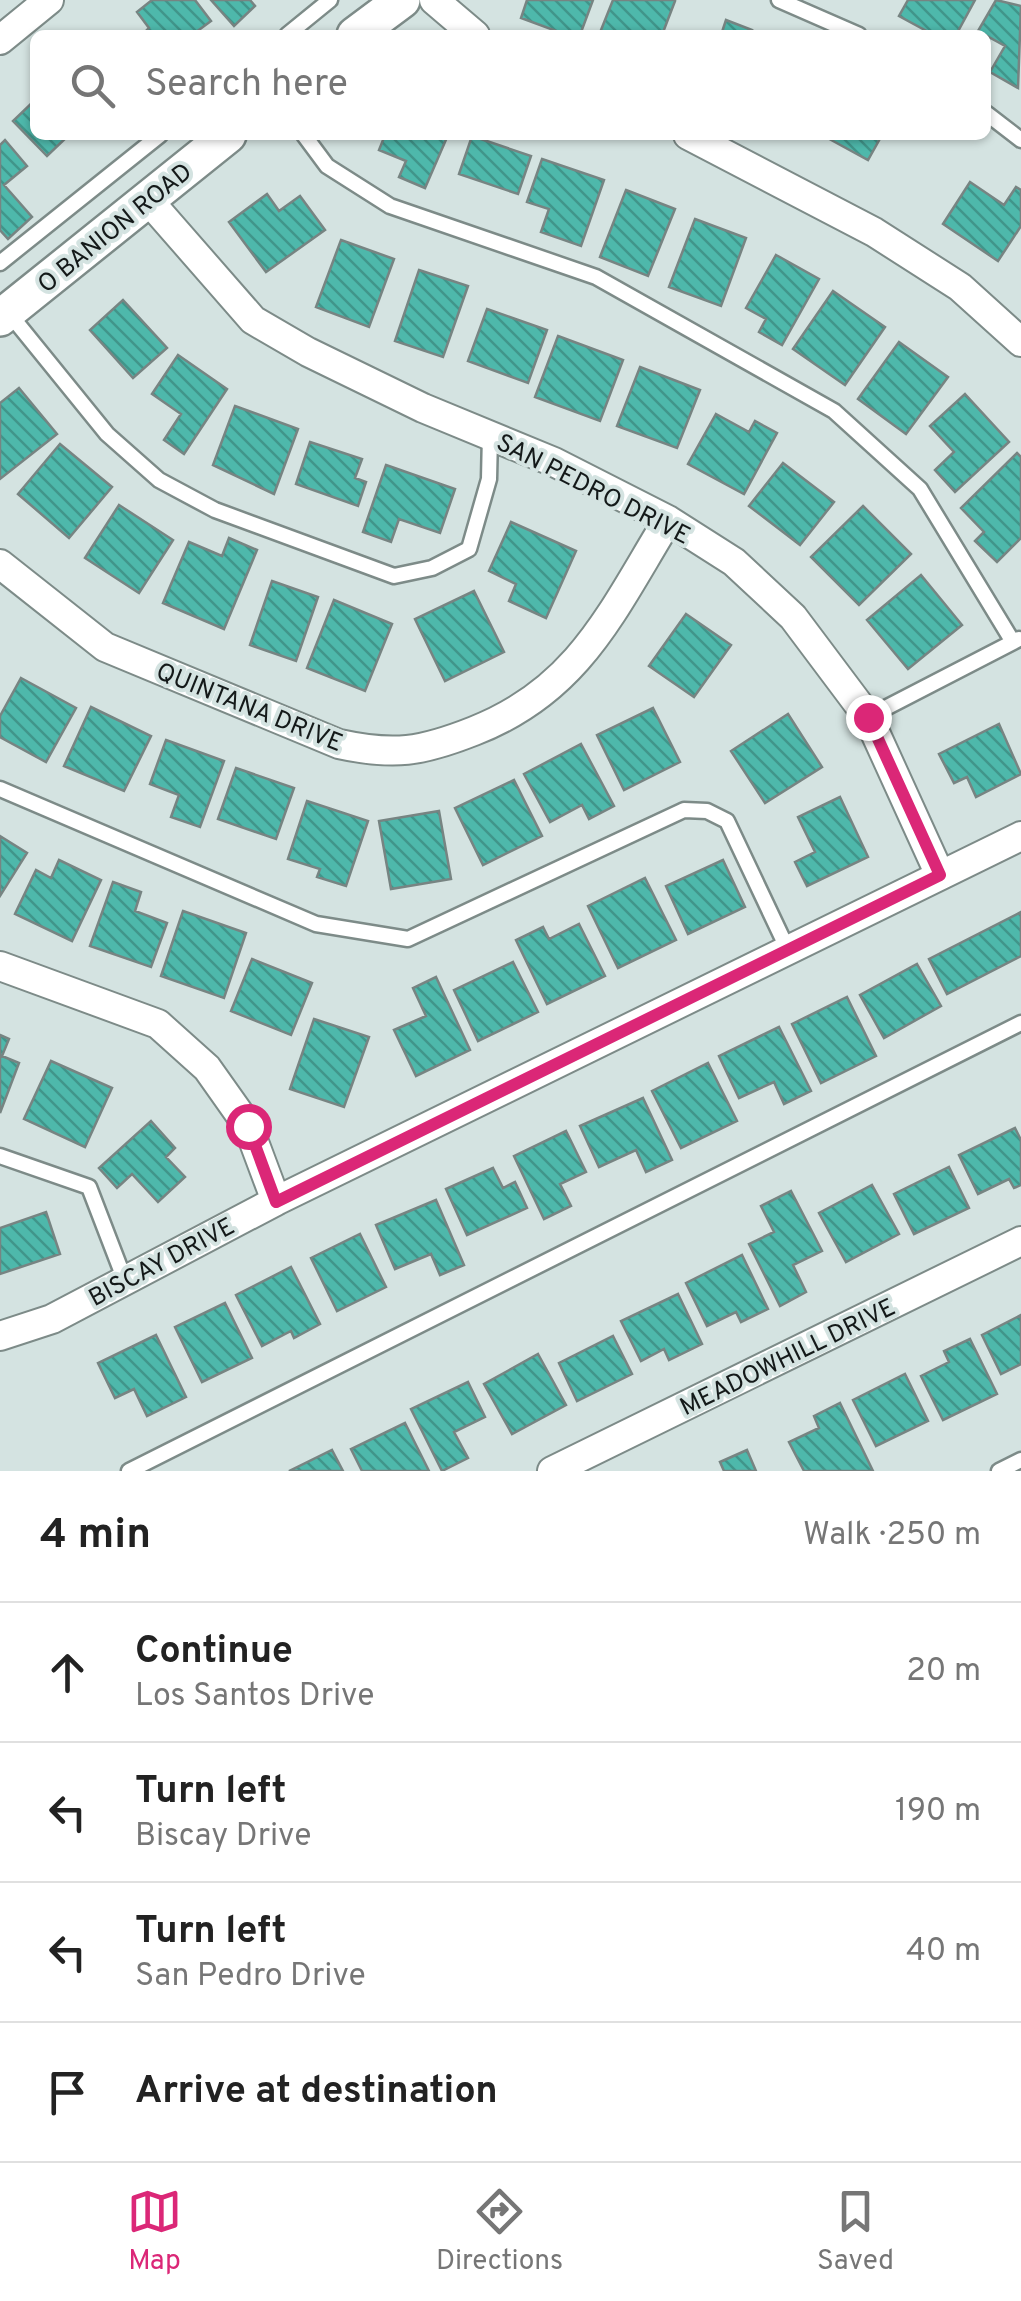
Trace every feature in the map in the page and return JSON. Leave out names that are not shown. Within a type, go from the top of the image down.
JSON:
[{"type":"street","points":[[0,40],[49,0]]},
{"type":"street","points":[[362,30],[402,0]]},
{"type":"street","points":[[434,0],[469,30]]},
{"type":"street","name":"O BANION ROAD","points":[[4,315],[222,140]]},
{"type":"street","points":[[698,140],[874,232],[960,287],[1021,342]]},
{"type":"street","name":"SAN PEDRO DRIVE","points":[[149,202],[253,320],[308,352],[554,462],[668,520],[734,562],[793,617],[868,717],[940,875]]},
{"type":"street","name":"QUINTANA DRIVE","points":[[0,564],[105,647],[338,744],[380,753],[411,752],[515,715],[553,686],[587,650],[668,520]]},
{"type":"street","name":"BISCAY DRIVE","points":[[0,1336],[52,1320],[124,1278],[276,1202],[1021,836]]},
{"type":"street","points":[[0,966],[158,1024],[207,1068],[248,1126],[276,1202]]},
{"type":"street","name":"MEADOWHILL DRIVE","points":[[552,1471],[1021,1241]]},
{"type":"lane","points":[[293,30],[330,0]]},
{"type":"lane","points":[[779,0],[848,30]]},
{"type":"lane","points":[[991,117],[1021,140]]},
{"type":"lane","points":[[0,263],[154,140]]},
{"type":"lane","points":[[308,140],[327,166],[390,206],[596,277],[834,411],[920,488],[1017,640],[868,717]]},
{"type":"lane","points":[[4,315],[106,434],[159,480],[215,510],[394,576],[432,568],[469,549],[489,479],[490,436]]},
{"type":"lane","points":[[0,789],[316,924],[408,939],[684,810],[707,811],[727,821],[788,950]]},
{"type":"lane","points":[[129,1471],[1021,1023]]},
{"type":"lane","points":[[0,1156],[90,1187],[124,1278]]},
{"type":"lane","points":[[1000,1471],[1021,1460]]},
{"type":"building","points":[[152,0],[195,0],[211,21],[199,30],[147,30],[137,12]]},
{"type":"building","points":[[211,0],[250,0],[255,6],[234,26]]},
{"type":"building","points":[[527,0],[593,0],[582,30],[553,30],[521,18]]},
{"type":"building","points":[[613,0],[675,1],[664,30],[601,30]]},
{"type":"building","points":[[908,0],[975,0],[959,30],[925,30],[899,16]]},
{"type":"building","points":[[996,0],[1021,6],[1018,88],[991,73],[1005,46],[991,38],[991,30],[979,30]]},
{"type":"building","points":[[726,20],[752,30],[723,30]]},
{"type":"building","points":[[30,105],[30,138],[13,121]]},
{"type":"building","points":[[5,140],[27,166],[4,185],[32,217],[8,239],[0,230],[0,145]]},
{"type":"building","points":[[31,140],[64,140],[47,156]]},
{"type":"building","points":[[383,140],[446,140],[425,188],[399,177],[406,161],[379,150]]},
{"type":"building","points":[[471,140],[484,140],[531,156],[518,194],[459,174]]},
{"type":"building","points":[[831,140],[879,140],[868,160]]},
{"type":"building","points":[[542,159],[604,180],[581,246],[541,232],[549,209],[527,202]]},
{"type":"building","points":[[970,182],[1004,205],[1016,187],[1021,190],[1021,226],[998,261],[943,224]]},
{"type":"building","points":[[626,190],[675,209],[648,276],[600,257]]},
{"type":"building","points":[[267,194],[279,211],[300,196],[325,230],[266,272],[229,222]]},
{"type":"building","points":[[695,219],[746,238],[721,306],[669,287]]},
{"type":"building","points":[[341,240],[394,259],[369,327],[316,307]]},
{"type":"building","points":[[776,255],[819,279],[782,345],[759,332],[766,319],[746,308]]},
{"type":"building","points":[[419,270],[468,286],[443,357],[395,341]]},
{"type":"building","points":[[833,291],[885,327],[845,385],[793,349]]},
{"type":"building","points":[[123,300],[167,348],[133,378],[90,330]]},
{"type":"building","points":[[487,309],[547,330],[528,383],[468,361]]},
{"type":"building","points":[[558,336],[623,360],[600,421],[535,397]]},
{"type":"building","points":[[899,342],[948,377],[906,434],[858,399]]},
{"type":"building","points":[[178,355],[227,389],[184,454],[164,440],[181,414],[152,394]]},
{"type":"building","points":[[640,367],[700,390],[677,448],[617,426]]},
{"type":"building","points":[[19,388],[57,434],[0,479],[0,403]]},
{"type":"building","points":[[965,394],[1009,442],[955,492],[935,470],[954,452],[930,426]]},
{"type":"building","points":[[235,406],[298,429],[274,494],[213,465]]},
{"type":"building","points":[[716,414],[749,432],[755,421],[777,433],[744,494],[688,464]]},
{"type":"building","points":[[310,442],[362,459],[355,478],[366,482],[358,506],[296,484]]},
{"type":"building","points":[[60,444],[112,487],[69,538],[18,494]]},
{"type":"building","points":[[1017,453],[1021,457],[1021,538],[997,562],[975,541],[984,532],[961,508]]},
{"type":"building","points":[[783,463],[834,502],[800,545],[749,506]]},
{"type":"building","points":[[386,465],[455,489],[440,533],[399,519],[391,542],[363,532]]},
{"type":"building","points":[[119,505],[173,540],[139,593],[85,558]]},
{"type":"building","points":[[863,506],[911,554],[859,605],[811,557]]},
{"type":"building","points":[[511,522],[576,551],[546,618],[509,601],[516,584],[489,571]]},
{"type":"building","points":[[229,538],[257,550],[224,629],[163,603],[189,542],[222,556]]},
{"type":"building","points":[[921,575],[962,625],[908,669],[867,620]]},
{"type":"building","points":[[272,581],[318,597],[296,661],[250,645]]},
{"type":"building","points":[[474,591],[504,652],[445,681],[415,619]]},
{"type":"building","points":[[334,600],[392,624],[365,691],[307,668]]},
{"type":"building","points":[[686,614],[731,645],[694,697],[649,666]]},
{"type":"building","points":[[21,678],[76,708],[46,762],[0,737],[0,716]]},
{"type":"building","points":[[91,707],[151,736],[124,791],[64,766]]},
{"type":"building","points":[[653,708],[680,762],[624,790],[597,735]]},
{"type":"building","points":[[788,714],[822,767],[765,803],[731,751]]},
{"type":"building","points":[[999,724],[1021,774],[976,797],[967,777],[954,783],[939,754]]},
{"type":"building","points":[[166,740],[224,761],[200,827],[171,817],[179,795],[150,784]]},
{"type":"building","points":[[581,744],[614,806],[589,819],[582,805],[550,822],[524,774]]},
{"type":"building","points":[[236,768],[294,788],[276,839],[218,819]]},
{"type":"building","points":[[514,780],[542,836],[483,865],[455,808]]},
{"type":"building","points":[[840,797],[868,857],[807,886],[795,862],[815,852],[798,817]]},
{"type":"building","points":[[307,801],[368,821],[346,886],[317,877],[320,869],[288,859]]},
{"type":"building","points":[[439,811],[451,879],[391,889],[379,821]]},
{"type":"building","points":[[0,836],[27,853],[0,896]]},
{"type":"building","points":[[59,860],[101,880],[72,941],[15,914],[36,870],[51,878]]},
{"type":"building","points":[[723,860],[745,907],[688,934],[666,886]]},
{"type":"building","points":[[645,878],[676,940],[618,968],[588,906]]},
{"type":"building","points":[[113,882],[141,892],[135,911],[167,923],[151,967],[90,946]]},
{"type":"building","points":[[183,911],[246,933],[224,998],[161,976]]},
{"type":"building","points":[[1021,912],[1021,956],[947,994],[929,959]]},
{"type":"building","points":[[579,924],[605,976],[547,1004],[516,940],[543,927],[549,939]]},
{"type":"building","points":[[252,959],[312,983],[291,1035],[231,1011]]},
{"type":"building","points":[[513,962],[538,1012],[478,1041],[454,990]]},
{"type":"building","points":[[917,964],[941,1006],[884,1038],[860,995]]},
{"type":"building","points":[[436,977],[470,1050],[416,1076],[394,1030],[426,1016],[413,988]]},
{"type":"building","points":[[847,997],[876,1056],[821,1083],[792,1024]]},
{"type":"building","points":[[314,1019],[369,1037],[344,1107],[290,1089]]},
{"type":"building","points":[[779,1027],[811,1091],[784,1104],[774,1082],[739,1098],[719,1056]]},
{"type":"building","points":[[0,1035],[9,1039],[2,1056],[19,1063],[0,1113]]},
{"type":"building","points":[[51,1061],[112,1088],[85,1147],[24,1119]]},
{"type":"building","points":[[708,1063],[737,1121],[681,1148],[652,1091]]},
{"type":"building","points":[[643,1098],[672,1160],[646,1172],[636,1150],[599,1167],[580,1126]]},
{"type":"building","points":[[151,1121],[175,1148],[166,1157],[185,1177],[158,1202],[132,1174],[117,1188],[99,1168]]},
{"type":"building","points":[[1015,1128],[1021,1140],[1021,1185],[1014,1188],[1009,1179],[978,1194],[959,1155]]},
{"type":"building","points":[[566,1131],[586,1172],[560,1184],[571,1206],[544,1219],[514,1156]]},
{"type":"building","points":[[949,1167],[969,1208],[914,1234],[894,1194]]},
{"type":"building","points":[[493,1168],[503,1188],[515,1182],[527,1208],[467,1235],[446,1189]]},
{"type":"building","points":[[872,1185],[899,1234],[846,1262],[819,1213]]},
{"type":"building","points":[[791,1191],[822,1251],[793,1265],[806,1292],[780,1306],[749,1244],[774,1232],[761,1206]]},
{"type":"building","points":[[436,1200],[464,1265],[440,1275],[431,1254],[395,1269],[376,1225]]},
{"type":"building","points":[[46,1212],[60,1254],[0,1274],[0,1228]]},
{"type":"building","points":[[360,1234],[386,1287],[337,1311],[311,1258]]},
{"type":"building","points":[[742,1255],[768,1309],[741,1322],[736,1312],[707,1326],[686,1283]]},
{"type":"building","points":[[291,1267],[320,1324],[294,1338],[291,1331],[262,1346],[236,1295]]},
{"type":"building","points":[[678,1294],[702,1344],[669,1360],[664,1349],[641,1361],[621,1321]]},
{"type":"building","points":[[225,1303],[252,1358],[202,1382],[175,1327]]},
{"type":"building","points":[[1021,1315],[1021,1364],[1001,1374],[982,1335]]},
{"type":"building","points":[[156,1335],[186,1397],[147,1416],[134,1389],[115,1398],[98,1363]]},
{"type":"building","points":[[613,1336],[632,1374],[577,1401],[559,1363]]},
{"type":"building","points":[[970,1339],[997,1394],[943,1420],[921,1376],[949,1362],[944,1351]]},
{"type":"building","points":[[538,1354],[566,1405],[512,1434],[484,1384]]},
{"type":"building","points":[[905,1374],[928,1421],[876,1446],[853,1400]]},
{"type":"building","points":[[468,1382],[485,1417],[454,1432],[468,1458],[442,1471],[411,1409]]},
{"type":"building","points":[[840,1403],[873,1471],[804,1471],[789,1442],[819,1428],[814,1416]]},
{"type":"building","points":[[405,1423],[429,1471],[362,1471],[351,1449]]},
{"type":"building","points":[[332,1450],[343,1471],[289,1471]]},
{"type":"building","points":[[747,1450],[756,1471],[724,1471],[720,1462]]},
{"type":"route","points":[[248,1126],[276,1202],[940,875],[868,717]]}]
